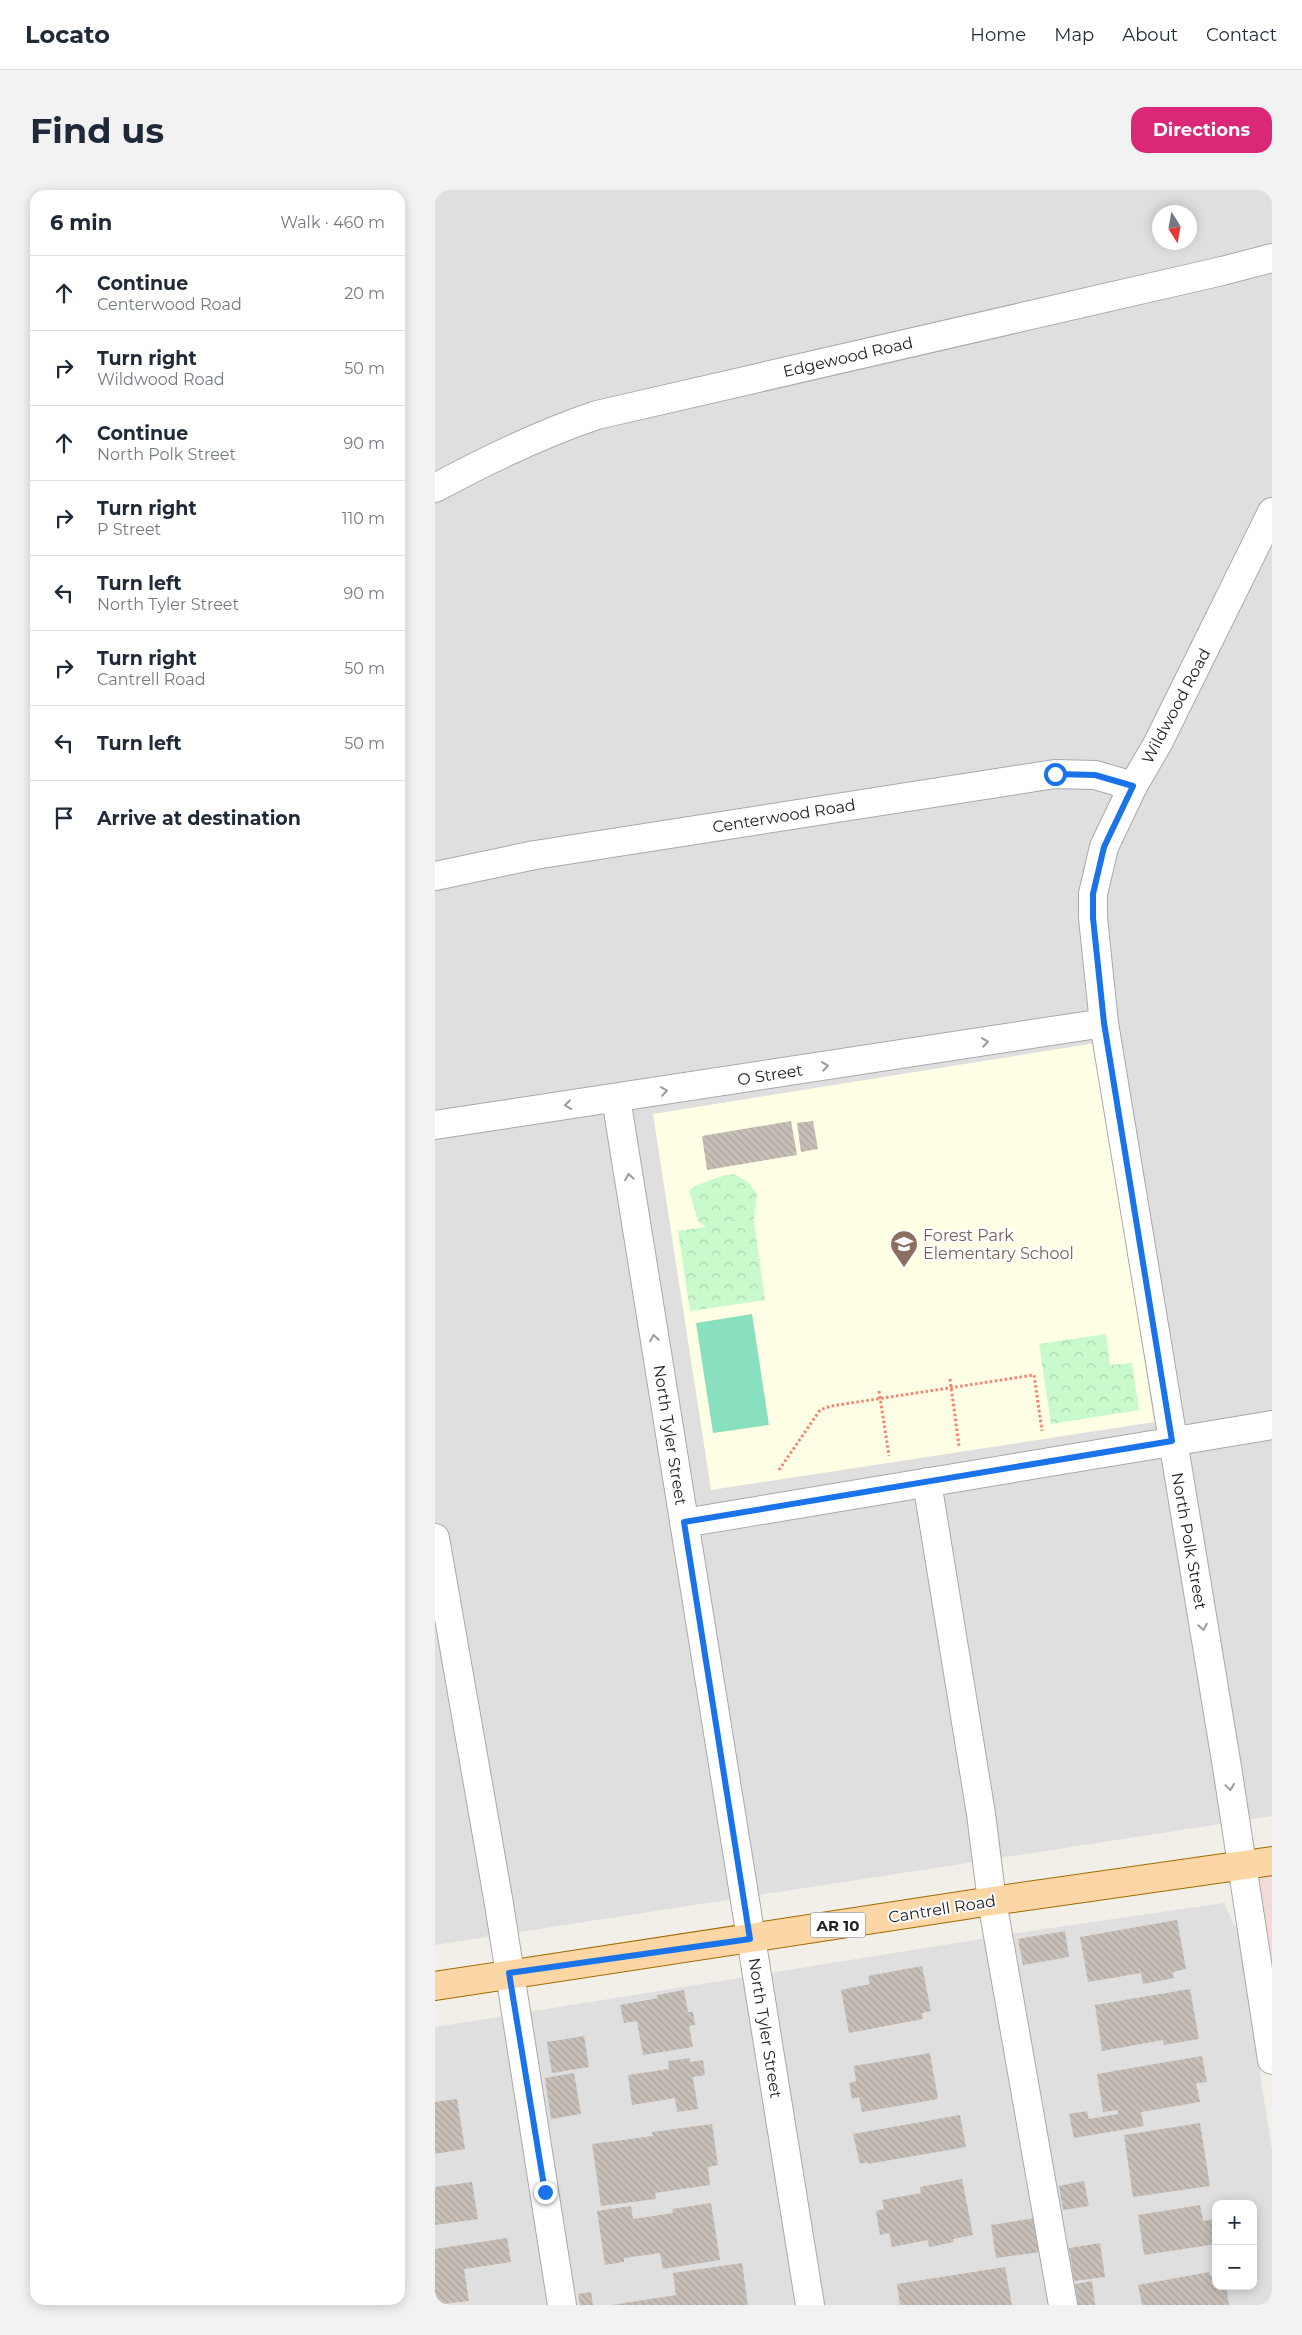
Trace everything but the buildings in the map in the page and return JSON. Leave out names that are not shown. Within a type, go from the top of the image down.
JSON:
[{"type":"main road","name":"Cantrell Road","points":[[435,1986],[509,1973],[1272,1861]]},
{"type":"street","name":"Edgewood Road","points":[[435,488],[501,453],[557,428],[605,413],[1222,272],[1272,258]]},
{"type":"street","name":"Wildwood Road","points":[[1104,1023],[1093,918],[1093,894],[1104,847],[1133,786],[1158,743],[1272,512]]},
{"type":"street","name":"Centerwood Road","points":[[435,876],[535,855],[1055,774],[1095,775],[1133,786]]},
{"type":"street","name":"O Street","points":[[435,1125],[1104,1023]]},
{"type":"street","name":"North Polk Street","points":[[1104,1023],[1227,1767],[1272,2060]]},
{"type":"street","name":"North Tyler Street","points":[[616,1098],[810,2305]]},
{"type":"street","points":[[684,1522],[1272,1425]]},
{"type":"street","points":[[927,1482],[980,1804],[992,1901],[1063,2305]]},
{"type":"street","points":[[435,1538],[509,1973],[562,2305]]},
{"type":"path","points":[[779,1470],[820,1410],[1034,1375],[1042,1431]]},
{"type":"path","points":[[950,1379],[959,1447]]},
{"type":"path","points":[[879,1391],[889,1456]]},
{"type":"shaded area","points":[[435,190],[1272,190],[1272,1816],[435,1945]]},
{"type":"shaded area","name":"Forest Park Elementary School","points":[[1096,1043],[1154,1422],[711,1490],[653,1114]]},
{"type":"shaded area","points":[[1272,1861],[1272,2060],[1241,1866]]},
{"type":"shaded area","points":[[1224,1903],[1238,1933],[1272,2150],[1272,2305],[435,2305],[435,2027],[1037,1930]]},
{"type":"green space","points":[[735,1174],[748,1182],[757,1194],[754,1221],[765,1300],[690,1311],[678,1231],[706,1227],[698,1221],[689,1190],[712,1179]]},
{"type":"green space","points":[[752,1314],[769,1425],[713,1433],[696,1323]]},
{"type":"green space","points":[[1106,1334],[1110,1365],[1132,1363],[1139,1410],[1051,1424],[1039,1344]]},
{"type":"place","name":"Forest Park Elementary School","points":[[904,1268]]},
{"type":"route","points":[[545,2192],[509,1973],[750,1939],[684,1522],[1172,1441],[1104,1023],[1093,918],[1093,894],[1097,870],[1104,847],[1133,786],[1095,775],[1055,774]]}]
